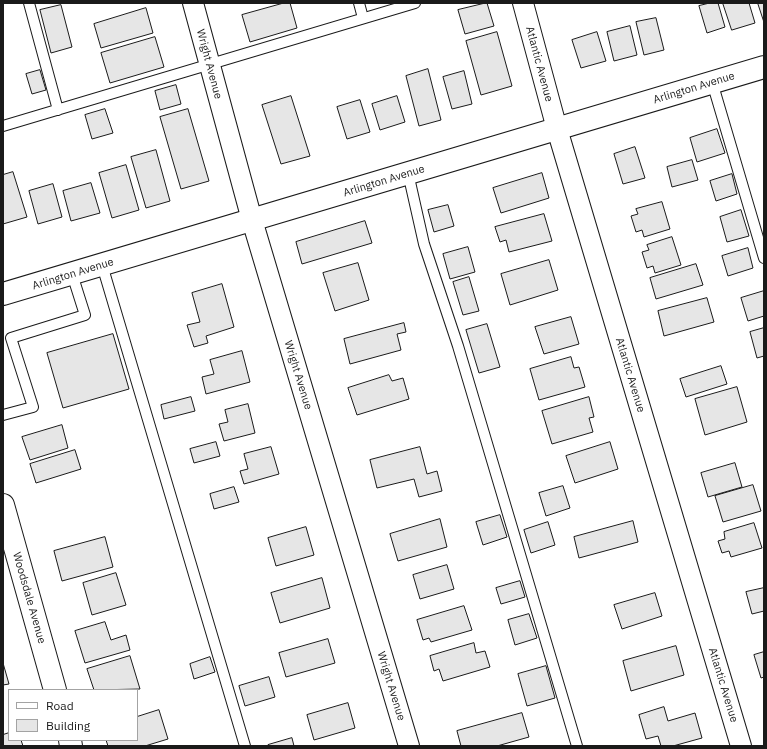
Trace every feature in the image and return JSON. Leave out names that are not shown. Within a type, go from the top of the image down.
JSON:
[{"type":"street","name":"Wright Avenue","points":[[192,3],[252,220],[410,746]]},
{"type":"street","name":"Atlantic Avenue","points":[[523,3],[557,129],[741,746]]},
{"type":"street","name":"Arlington Avenue","points":[[3,294],[764,67]]},
{"type":"street","name":"Woodsdale Avenue","points":[[3,505],[55,689]]},
{"type":"lane","points":[[29,3],[58,110]]},
{"type":"lane","points":[[359,3],[363,18]]},
{"type":"lane","points":[[3,126],[415,3]]},
{"type":"lane","points":[[712,82],[764,258]]},
{"type":"lane","points":[[408,173],[424,244],[458,346],[577,746]]},
{"type":"lane","points":[[102,265],[245,746]]},
{"type":"lane","points":[[3,415],[33,407],[11,338],[85,315],[72,274]]},
{"type":"building","points":[[284,3],[290,3],[297,28],[250,42],[242,15]]},
{"type":"building","points":[[487,3],[494,26],[465,34],[458,10]]},
{"type":"building","points":[[710,3],[718,3],[725,27],[707,33],[699,6]]},
{"type":"building","points":[[723,3],[749,3],[755,23],[732,30]]},
{"type":"building","points":[[758,3],[764,3],[764,22]]},
{"type":"building","points":[[61,5],[72,47],[51,53],[40,10]]},
{"type":"building","points":[[146,8],[153,33],[101,48],[94,24]]},
{"type":"building","points":[[656,18],[664,50],[644,55],[636,22]]},
{"type":"building","points":[[630,26],[637,55],[614,61],[607,32]]},
{"type":"building","points":[[497,32],[512,86],[481,95],[466,41]]},
{"type":"building","points":[[597,32],[606,61],[581,68],[572,40]]},
{"type":"building","points":[[155,37],[164,67],[110,83],[101,53]]},
{"type":"building","points":[[428,69],[441,120],[419,126],[406,76]]},
{"type":"building","points":[[40,70],[46,90],[32,94],[26,74]]},
{"type":"building","points":[[464,71],[472,104],[452,109],[443,77]]},
{"type":"building","points":[[176,85],[181,104],[160,110],[155,91]]},
{"type":"building","points":[[291,96],[310,156],[281,164],[262,105]]},
{"type":"building","points":[[397,96],[405,122],[380,130],[372,104]]},
{"type":"building","points":[[360,100],[370,132],[347,139],[337,107]]},
{"type":"building","points":[[105,109],[113,133],[92,139],[85,115]]},
{"type":"building","points":[[188,109],[209,181],[181,189],[160,117]]},
{"type":"building","points":[[717,129],[725,153],[697,162],[690,138]]},
{"type":"building","points":[[635,147],[645,178],[623,184],[614,154]]},
{"type":"building","points":[[156,150],[170,201],[146,208],[131,157]]},
{"type":"building","points":[[692,160],[698,180],[672,187],[667,167]]},
{"type":"building","points":[[126,165],[139,210],[112,218],[99,173]]},
{"type":"building","points":[[13,172],[27,217],[3,224],[3,175]]},
{"type":"building","points":[[542,173],[549,198],[501,213],[493,188]]},
{"type":"building","points":[[732,174],[737,194],[716,201],[710,181]]},
{"type":"building","points":[[91,183],[100,213],[71,221],[63,191]]},
{"type":"building","points":[[53,184],[62,217],[38,224],[29,191]]},
{"type":"building","points":[[662,202],[670,229],[644,237],[642,230],[636,232],[631,216],[638,214],[636,209]]},
{"type":"building","points":[[448,205],[454,226],[434,232],[428,210]]},
{"type":"building","points":[[741,210],[749,236],[727,242],[720,217]]},
{"type":"building","points":[[544,214],[552,241],[509,252],[506,240],[500,242],[495,227]]},
{"type":"building","points":[[365,221],[372,243],[302,264],[296,242]]},
{"type":"building","points":[[672,237],[681,265],[655,273],[653,266],[647,268],[642,252],[649,250],[647,245]]},
{"type":"building","points":[[468,247],[475,272],[450,279],[443,254]]},
{"type":"building","points":[[748,248],[753,268],[728,276],[722,256]]},
{"type":"building","points":[[549,260],[558,290],[510,305],[501,274]]},
{"type":"building","points":[[358,263],[369,300],[335,311],[323,273]]},
{"type":"building","points":[[696,264],[703,285],[656,299],[650,278]]},
{"type":"building","points":[[469,277],[479,311],[463,315],[453,282]]},
{"type":"building","points":[[222,284],[234,327],[206,336],[208,343],[194,347],[187,325],[200,322],[192,293]]},
{"type":"building","points":[[764,291],[764,316],[748,321],[741,298]]},
{"type":"building","points":[[707,298],[714,322],[664,336],[658,311]]},
{"type":"building","points":[[571,317],[579,344],[544,354],[535,327]]},
{"type":"building","points":[[404,323],[406,332],[397,334],[401,350],[350,364],[344,339]]},
{"type":"building","points":[[487,324],[500,367],[479,373],[466,330]]},
{"type":"building","points":[[764,328],[764,356],[757,358],[750,332]]},
{"type":"building","points":[[113,334],[129,389],[63,408],[47,353]]},
{"type":"building","points":[[242,351],[250,382],[206,394],[202,377],[214,374],[210,360]]},
{"type":"building","points":[[571,357],[574,368],[579,367],[585,387],[539,400],[530,369]]},
{"type":"building","points":[[721,366],[727,384],[686,397],[680,379]]},
{"type":"building","points":[[389,375],[392,381],[403,378],[409,399],[357,415],[348,388]]},
{"type":"building","points":[[737,387],[747,422],[705,435],[695,399]]},
{"type":"building","points":[[191,397],[195,411],[164,419],[161,405]]},
{"type":"building","points":[[589,397],[594,417],[589,418],[593,432],[552,444],[542,411]]},
{"type":"building","points":[[248,404],[255,433],[224,441],[219,424],[228,422],[225,410]]},
{"type":"building","points":[[62,425],[68,448],[30,460],[22,437]]},
{"type":"building","points":[[216,442],[220,456],[194,463],[190,449]]},
{"type":"building","points":[[610,442],[618,469],[575,483],[566,456]]},
{"type":"building","points":[[271,447],[279,474],[244,484],[240,471],[248,469],[244,454]]},
{"type":"building","points":[[420,447],[427,474],[437,471],[442,491],[419,497],[414,479],[377,488],[370,460]]},
{"type":"building","points":[[75,450],[81,469],[36,483],[30,464]]},
{"type":"building","points":[[735,463],[742,487],[708,497],[701,473]]},
{"type":"building","points":[[753,485],[761,511],[723,522],[715,496]]},
{"type":"building","points":[[563,486],[570,508],[546,516],[539,493]]},
{"type":"building","points":[[234,487],[239,502],[214,509],[210,494]]},
{"type":"building","points":[[500,515],[507,537],[483,545],[476,522]]},
{"type":"building","points":[[440,519],[447,547],[398,561],[390,534]]},
{"type":"building","points":[[633,521],[638,542],[579,558],[574,537]]},
{"type":"building","points":[[548,522],[555,545],[531,553],[524,530]]},
{"type":"building","points":[[754,523],[762,548],[731,557],[729,551],[722,553],[718,541],[725,539],[724,532]]},
{"type":"building","points":[[306,527],[314,555],[276,566],[268,538]]},
{"type":"building","points":[[105,537],[113,567],[62,581],[54,551]]},
{"type":"building","points":[[447,565],[454,589],[420,599],[413,575]]},
{"type":"building","points":[[116,573],[126,605],[92,615],[83,583]]},
{"type":"building","points":[[322,578],[330,608],[280,623],[271,593]]},
{"type":"building","points":[[520,581],[525,597],[501,604],[496,588]]},
{"type":"building","points":[[764,588],[764,611],[752,614],[746,592]]},
{"type":"building","points":[[655,593],[662,616],[622,629],[614,605]]},
{"type":"building","points":[[464,606],[472,630],[431,642],[429,638],[423,640],[417,620]]},
{"type":"building","points":[[529,614],[537,638],[515,645],[508,620]]},
{"type":"building","points":[[105,622],[111,640],[126,635],[130,650],[85,663],[75,631]]},
{"type":"building","points":[[328,639],[335,663],[286,677],[279,653]]},
{"type":"building","points":[[474,643],[476,653],[485,651],[490,667],[443,681],[439,669],[434,671],[430,656]]},
{"type":"building","points":[[676,646],[684,675],[631,691],[623,661]]},
{"type":"building","points":[[764,652],[764,677],[761,678],[754,655]]},
{"type":"building","points":[[130,656],[140,689],[94,689],[87,669]]},
{"type":"building","points":[[210,657],[215,672],[194,679],[190,664]]},
{"type":"building","points":[[3,663],[9,684],[3,685]]},
{"type":"building","points":[[546,666],[555,698],[527,706],[518,674]]},
{"type":"building","points":[[269,677],[275,697],[245,706],[239,686]]},
{"type":"building","points":[[348,703],[355,728],[314,740],[307,715]]},
{"type":"building","points":[[664,707],[668,721],[695,713],[702,738],[673,746],[661,746],[658,736],[646,739],[639,715]]},
{"type":"building","points":[[159,710],[168,739],[145,746],[108,746],[106,741],[138,741],[138,717]]},
{"type":"building","points":[[522,713],[529,737],[497,746],[461,746],[457,731]]},
{"type":"building","points":[[8,733],[8,741],[21,741],[23,746],[3,746],[3,735]]},
{"type":"building","points":[[292,738],[294,746],[268,746],[268,745]]}]
